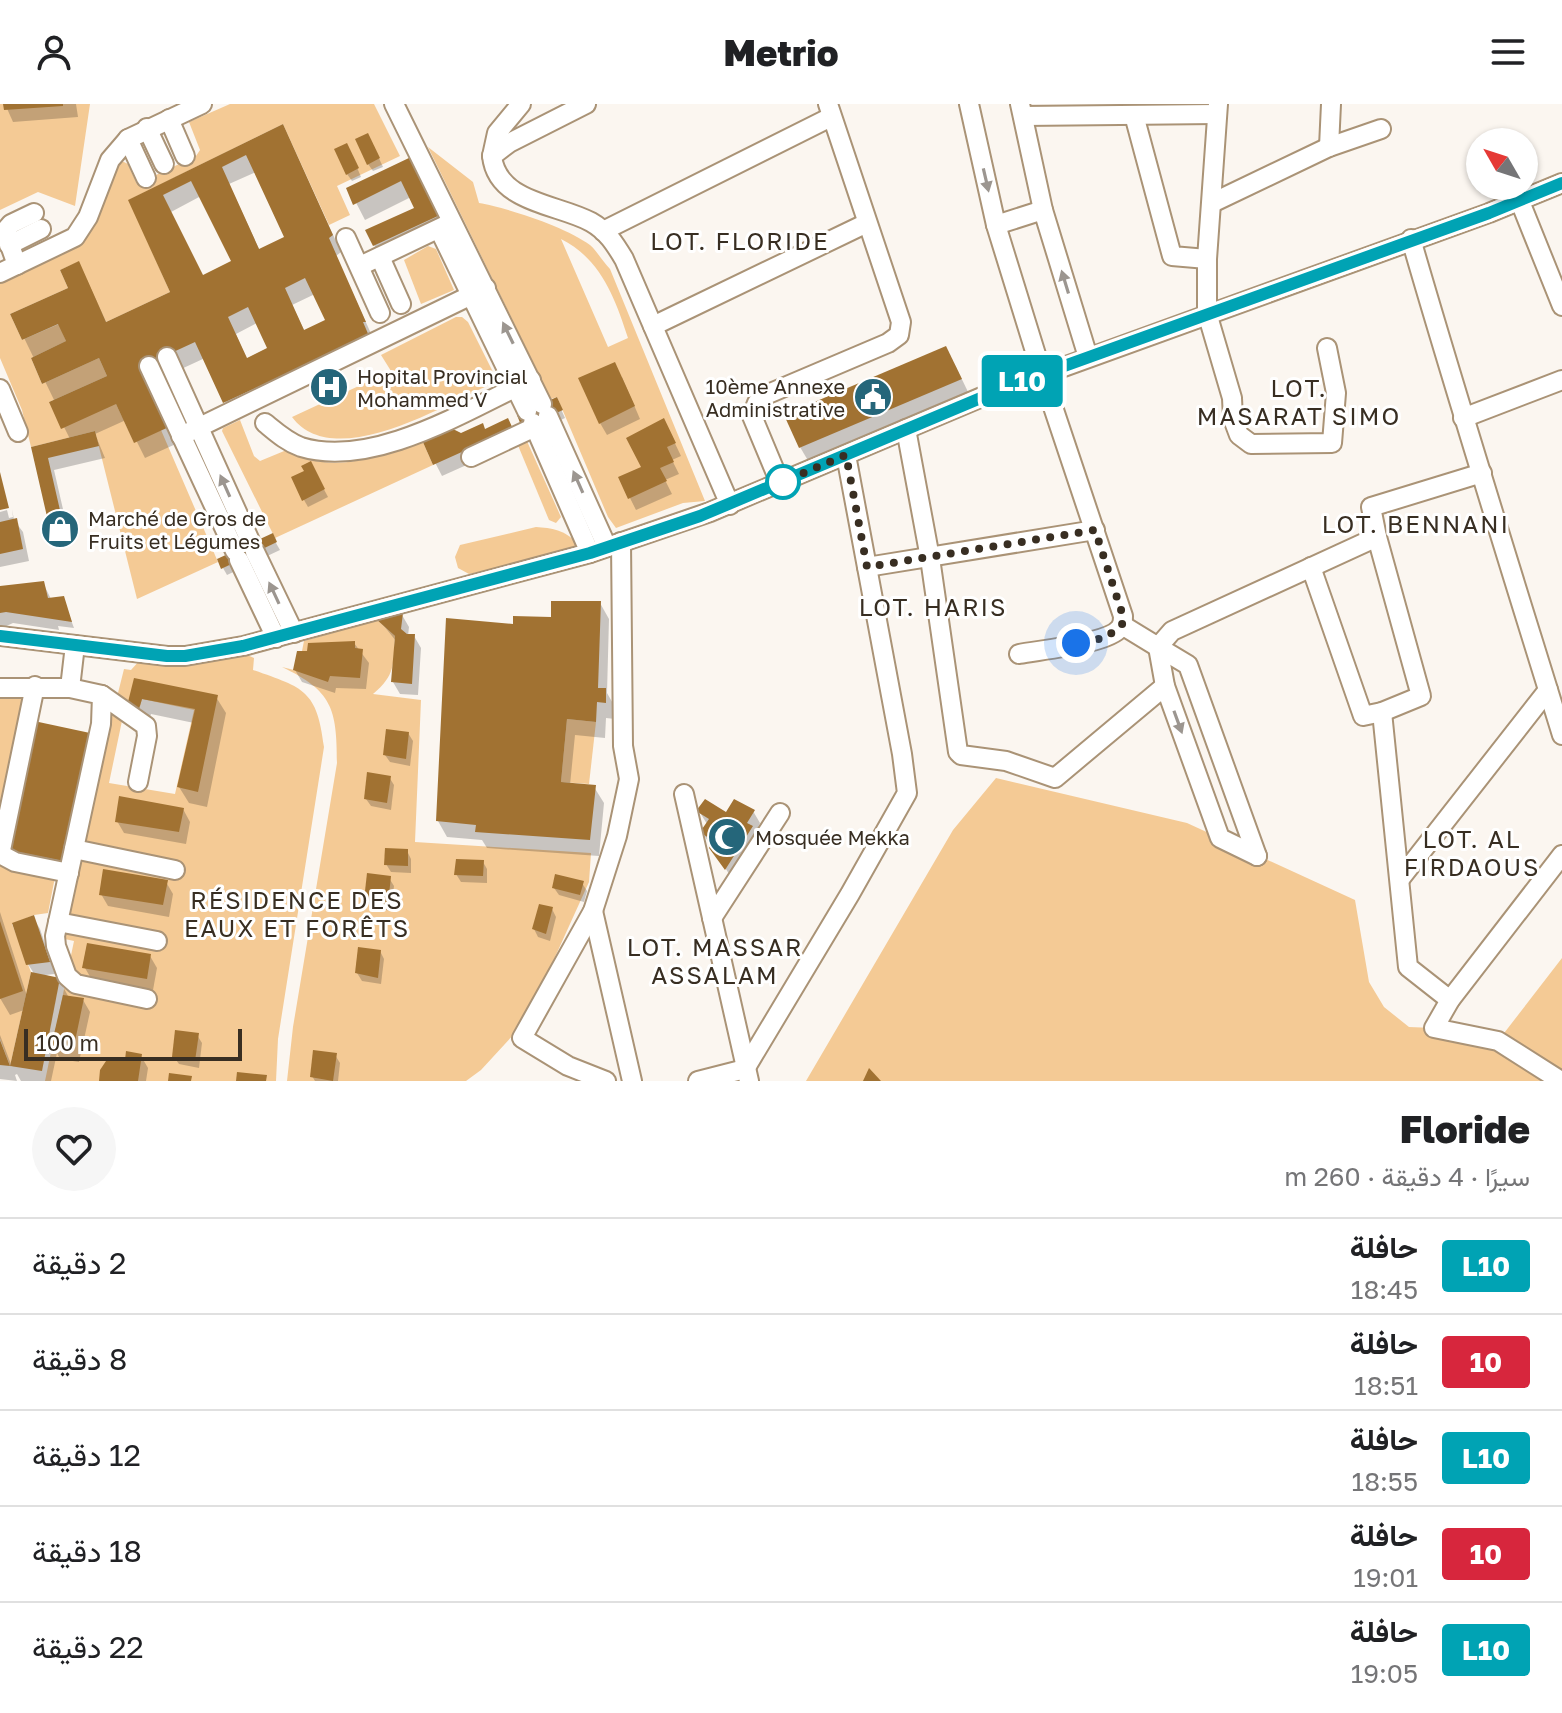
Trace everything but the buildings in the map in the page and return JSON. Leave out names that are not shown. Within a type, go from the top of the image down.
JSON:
[{"type":"street","points":[[38,221],[6,228],[8,269],[75,237],[88,217],[110,160],[128,139],[202,104]]},
{"type":"street","points":[[394,104],[537,416],[606,547],[623,746],[629,779],[617,836],[593,911],[522,1038],[568,1066],[606,1081]]},
{"type":"street","points":[[492,156],[509,143],[586,104]]},
{"type":"street","points":[[969,104],[996,225],[1123,616],[1122,625],[1105,638],[1019,654]]},
{"type":"street","points":[[1329,147],[1331,104]]},
{"type":"street","points":[[516,106],[497,133],[492,156],[494,170],[509,188],[591,222],[612,238],[624,259],[730,505]]},
{"type":"street","points":[[1088,357],[1043,210],[1021,110],[1134,115],[1217,109],[1207,259],[1207,313],[1232,398],[1233,419],[1239,435],[1251,444],[1332,443],[1336,393],[1327,348]]},
{"type":"street","points":[[603,231],[830,110],[901,322],[899,335],[888,343],[768,394],[757,403],[752,416],[780,483]]},
{"type":"street","points":[[1134,115],[1172,256],[1207,259]]},
{"type":"street","points":[[169,119],[185,156]]},
{"type":"street","points":[[147,128],[164,164]]},
{"type":"street","points":[[1212,203],[1329,147],[1381,129]]},
{"type":"street","points":[[128,139],[146,178]]},
{"type":"street","points":[[1538,192],[1562,183]]},
{"type":"street","points":[[0,636],[138,654],[185,656],[285,635],[606,547],[730,505],[1042,374],[1489,213],[1517,200]]},
{"type":"street","points":[[1519,200],[1562,306]]},
{"type":"street","points":[[996,225],[1043,210]]},
{"type":"street","points":[[653,326],[867,223]]},
{"type":"street","points":[[360,266],[447,225]]},
{"type":"street","points":[[346,238],[380,313]]},
{"type":"street","points":[[1411,239],[1562,735]]},
{"type":"street","points":[[380,257],[401,304]]},
{"type":"street","points":[[181,436],[479,291]]},
{"type":"street","points":[[167,357],[199,428],[245,552]]},
{"type":"street","points":[[149,366],[181,436],[245,552],[285,635]]},
{"type":"street","points":[[1463,418],[1562,380]]},
{"type":"street","points":[[265,423],[282,437],[302,447],[320,451],[359,450],[411,436],[523,384]]},
{"type":"street","points":[[0,389],[18,432]]},
{"type":"street","points":[[471,457],[537,416]]},
{"type":"street","points":[[906,429],[930,558],[956,749],[961,755],[1006,761],[1055,778],[1165,686]]},
{"type":"street","points":[[747,1075],[907,793],[846,455]]},
{"type":"street","points":[[1311,567],[1363,716],[1382,712],[1421,696],[1371,507],[1482,473]]},
{"type":"street","points":[[867,567],[1095,530]]},
{"type":"street","points":[[1158,647],[1172,631],[1377,537]]},
{"type":"street","points":[[1122,625],[1188,665],[1257,856],[1220,838],[1165,686],[1158,647]]},
{"type":"street","points":[[70,688],[75,645]]},
{"type":"street","points":[[35,686],[0,854],[15,862],[69,873]]},
{"type":"street","points":[[0,688],[70,688],[102,695],[146,726],[147,736],[138,782]]},
{"type":"street","points":[[1400,879],[1548,690]]},
{"type":"street","points":[[102,695],[101,724],[55,936],[67,976],[76,984],[147,999]]},
{"type":"street","points":[[1382,712],[1408,967],[1450,1000]]},
{"type":"street","points":[[684,794],[747,1075]]},
{"type":"street","points":[[712,918],[780,813]]},
{"type":"street","points":[[74,849],[175,870]]},
{"type":"street","points":[[1561,1081],[1498,1041],[1434,1028],[1450,1000],[1562,855]]},
{"type":"street","points":[[593,911],[632,1081]]},
{"type":"street","points":[[58,922],[157,941]]},
{"type":"street","points":[[698,1081],[747,1075]]},
{"type":"shaded area","points":[[0,104],[90,104],[75,206],[38,192],[0,210]]},
{"type":"shaded area","points":[[230,104],[374,104],[400,156],[337,186],[350,215],[329,225],[283,124],[129,200],[170,292],[106,322],[78,262],[60,270],[68,288],[10,314],[22,340],[59,324],[66,341],[31,358],[42,384],[99,358],[107,376],[49,402],[116,404],[134,442],[161,430],[218,562],[137,599],[95,431],[31,447],[22,410],[0,358],[0,283],[83,241],[94,225],[118,163],[128,164],[137,184],[196,156],[200,150],[189,122]]},
{"type":"shaded area","points":[[428,147],[473,182],[479,203],[521,214],[580,238],[610,269],[705,501],[683,503],[616,528],[608,517],[557,397],[551,399]],"holes":[[[561,239],[575,247],[605,281],[628,338],[608,347]]]},
{"type":"shaded area","points":[[428,246],[436,249],[454,290],[421,304],[404,260]]},
{"type":"shaded area","points":[[456,317],[468,322],[493,372],[492,382],[487,386],[416,420],[360,437],[333,438],[310,432],[292,417],[391,371],[381,355]]},
{"type":"shaded area","points":[[240,420],[254,456],[260,461],[289,449],[320,462],[355,461],[422,440],[433,465],[275,538],[222,431]]},
{"type":"shaded area","points":[[526,439],[561,517],[556,523],[549,520],[517,443]]},
{"type":"shaded area","points":[[536,527],[568,535],[576,543],[572,552],[469,574],[458,568],[455,557],[460,545]]},
{"type":"shaded area","points":[[377,620],[395,636],[390,675],[373,694],[421,700],[415,842],[591,853],[589,882],[536,999],[515,1033],[481,1070],[466,1081],[287,1081],[293,1027],[337,763],[335,728],[328,703],[312,684],[282,667],[298,671],[304,641]]},
{"type":"shaded area","points":[[245,654],[254,658],[253,670],[296,687],[312,702],[324,747],[278,1039],[276,1081],[45,1081],[74,941],[60,938],[108,713],[123,716],[109,783],[175,794],[194,710],[142,699],[140,706],[116,701],[124,669],[131,670],[140,660],[177,665]]},
{"type":"shaded area","points":[[28,692],[0,826],[0,694]]},
{"type":"shaded area","points":[[567,719],[596,722],[589,784],[561,782]]},
{"type":"shaded area","points":[[996,778],[1187,823],[1355,900],[1369,982],[1384,1007],[1409,1027],[1434,1028],[1498,1041],[1562,958],[1562,1081],[806,1081],[953,830]]},
{"type":"shaded area","points":[[0,862],[55,877],[48,913],[12,924],[31,972],[10,1066],[0,1039]]},
{"type":"bus line","name":"L10","points":[[0,636],[138,654],[185,656],[243,646],[590,553],[717,510],[1014,384],[1489,213],[1562,183]]},
{"type":"place","name":"Hopital Provincial Mohammed V","points":[[329,387]]},
{"type":"place","name":"10ème Annexe Administrative","points":[[873,397]]},
{"type":"place","name":"Marché de Gros de Fruits et Légumes","points":[[60,529]]},
{"type":"place","name":"Mosquée Mekka","points":[[727,837]]},
{"type":"district","name":"LOT. FLORIDE","points":[[740,240]]},
{"type":"district","name":"LOT. MASARAT SIMO","points":[[1299,401]]},
{"type":"district","name":"LOT. BENNANI","points":[[1416,523]]},
{"type":"district","name":"LOT. HARIS","points":[[933,606]]},
{"type":"district","name":"LOT. AL FIRDAOUS","points":[[1472,852]]},
{"type":"district","name":"RÉSIDENCE DES EAUX ET FORÊTS","points":[[297,913]]},
{"type":"district","name":"LOT. MASSAR ASSALAM","points":[[715,960]]},
{"type":"route","points":[[783,482],[780,483],[846,455],[867,567],[1095,530],[1123,616],[1122,625],[1105,638],[1076,643]]}]
